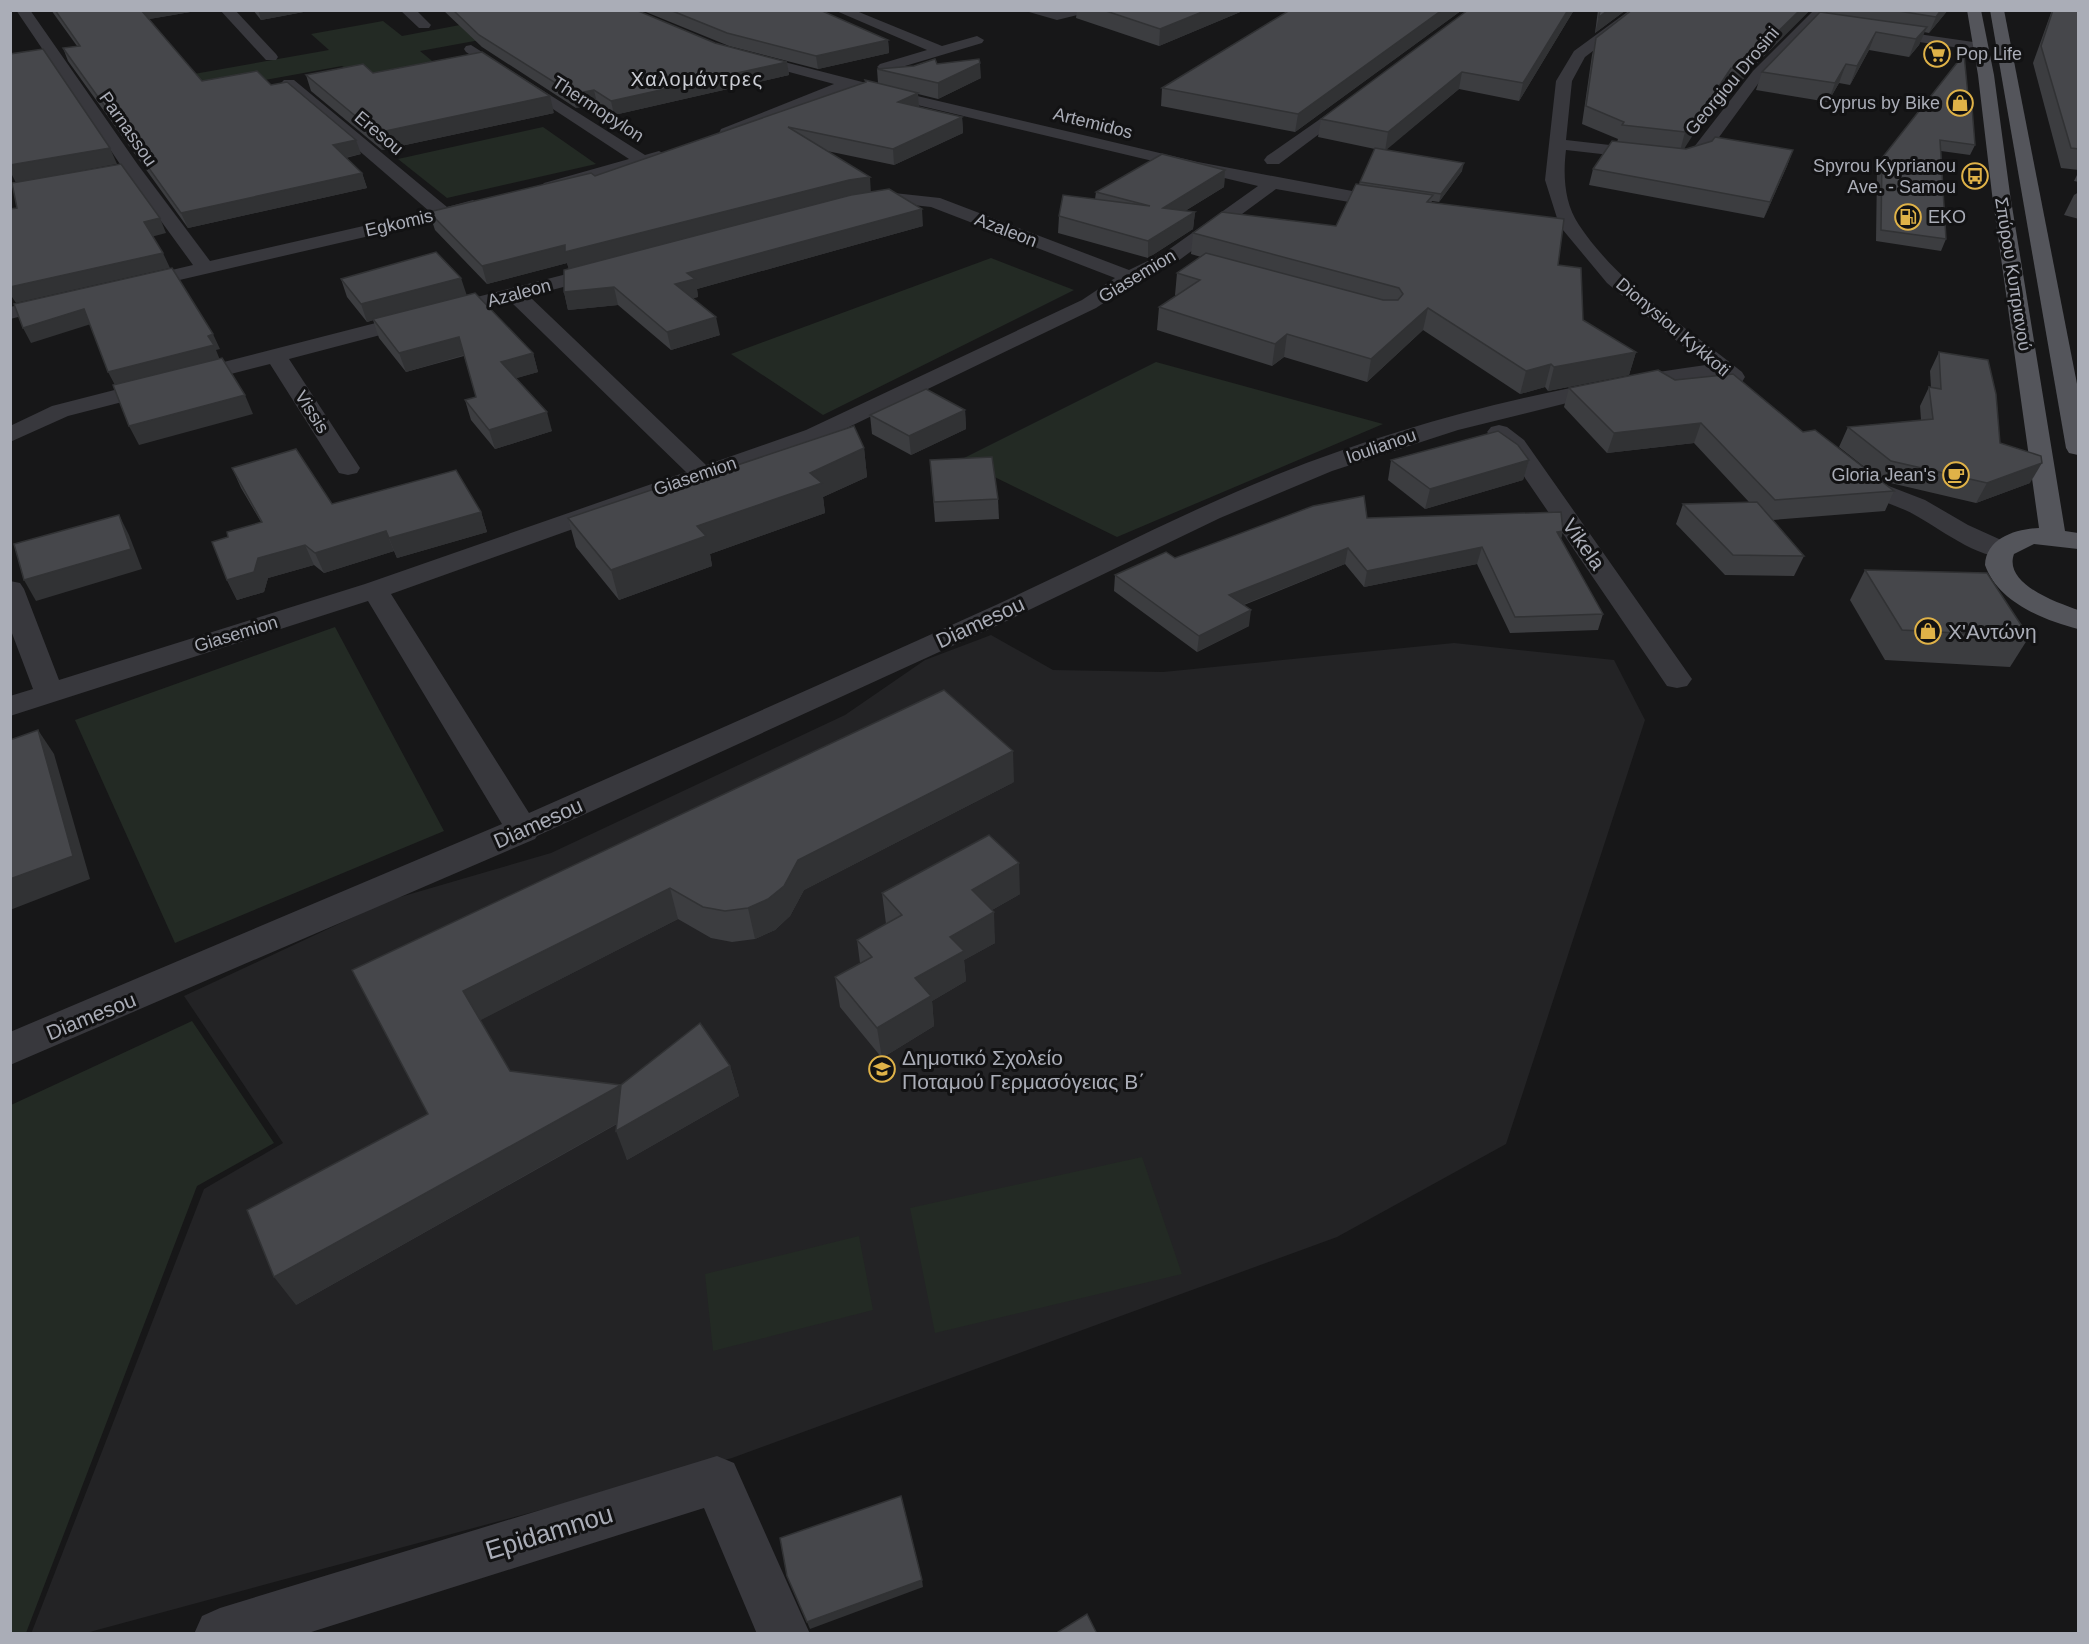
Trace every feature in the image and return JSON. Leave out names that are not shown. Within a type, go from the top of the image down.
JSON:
[{"type":"main road","name":"Σπύρου Κυπριανού","points":[[1974,10],[1986,75],[2001,194],[2053,537]]},
{"type":"main road","name":"Σπύρου Κυπριανού","points":[[1997,10],[2079,448]]},
{"type":"main road","points":[[2078,620],[2037,603],[2015,589],[2002,575],[1997,561],[2001,550],[2012,541],[2030,537],[2053,537],[2079,541]]},
{"type":"street","name":"Parnassou","points":[[23,10],[132,169],[205,268]]},
{"type":"street","points":[[226,10],[271,57]]},
{"type":"street","points":[[407,10],[424,25]]},
{"type":"street","points":[[841,10],[940,50]]},
{"type":"street","points":[[1029,10],[1056,16],[1091,10]]},
{"type":"street","name":"Dionysiou Kykkoti","points":[[1631,11],[1579,54],[1564,81],[1554,180],[1569,225],[1614,279],[1751,391]]},
{"type":"street","points":[[1815,16],[1832,25]]},
{"type":"street","name":"Georgiou Drosini","points":[[1556,144],[1681,158],[1700,151],[1758,74],[1815,16]]},
{"type":"street","points":[[1866,30],[1980,47]]},
{"type":"street","points":[[885,68],[976,40]]},
{"type":"street","name":"Thermopylon","points":[[471,49],[643,161]]},
{"type":"street","name":"Artemidos","points":[[723,51],[848,84],[1168,161],[1273,171],[1407,206]]},
{"type":"street","name":"Eresou","points":[[289,83],[443,213]]},
{"type":"street","points":[[707,141],[848,84]]},
{"type":"street","name":"Giasemion","points":[[10,706],[375,590],[814,435],[1089,304],[1130,277],[1182,260],[1273,171],[1369,89]]},
{"type":"street","points":[[536,191],[675,151]]},
{"type":"street","points":[[110,174],[132,169]]},
{"type":"street","name":"Azaleon","points":[[839,208],[894,198],[933,202],[1130,277]]},
{"type":"street","name":"Egkomis","points":[[110,290],[490,202]]},
{"type":"street","points":[[1498,218],[1569,225]]},
{"type":"street","name":"Azaleon","points":[[10,435],[60,411],[631,264]]},
{"type":"street","points":[[515,294],[702,474]]},
{"type":"street","points":[[10,313],[77,298]]},
{"type":"street","name":"Vissis","points":[[276,356],[348,468]]},
{"type":"street","name":"Ioulianou","points":[[1059,585],[1180,525],[1357,453],[1435,428],[1665,376],[1724,369]]},
{"type":"street","name":"Vikela","points":[[1480,418],[1515,445],[1677,679]]},
{"type":"street","points":[[1835,459],[1872,488],[1916,505],[1959,531],[2001,550]]},
{"type":"street","name":"Diamesou","points":[[10,1049],[523,831],[1059,585]]},
{"type":"street","points":[[10,589],[49,692]]},
{"type":"street","points":[[375,590],[523,831]]},
{"type":"street","name":"Epidamnou","points":[[220,1634],[717,1480],[784,1634]]},
{"type":"shaded area","points":[[383,21],[402,36],[460,25],[480,40],[420,51],[437,65],[362,79],[342,66],[110,108],[98,91],[329,50],[311,34]]},
{"type":"shaded area","points":[[543,127],[596,164],[447,198],[398,159]]},
{"type":"shaded area","points":[[991,258],[1074,290],[823,415],[731,354]]},
{"type":"shaded area","points":[[1156,362],[1383,424],[1117,537],[960,460]]},
{"type":"shaded area","points":[[335,627],[444,831],[175,943],[75,720]]},
{"type":"shaded area","name":"Δημοτικό Σχολείο Ποταμού Γερμασόγειας Β΄","points":[[991,635],[1053,670],[1163,672],[1454,643],[1614,660],[1645,720],[1506,1144],[1337,1237],[732,1458],[86,1633],[31,1634],[204,1189],[283,1143],[184,996],[390,900],[551,853],[845,715],[925,660]]},
{"type":"shaded area","points":[[192,1021],[274,1143],[197,1186],[26,1633],[11,1633],[11,1105]]},
{"type":"shaded area","points":[[1142,1157],[1182,1274],[935,1333],[910,1208]]},
{"type":"shaded area","points":[[859,1236],[873,1310],[713,1351],[705,1274]]},
{"type":"building","points":[[55,10],[141,10],[202,81],[257,71],[271,85],[287,82],[356,140],[333,145],[362,173],[181,213],[63,48],[80,46]]},
{"type":"building","points":[[453,10],[636,10],[715,43],[787,62],[611,101],[594,90],[573,94],[479,35]]},
{"type":"building","points":[[670,10],[820,10],[888,40],[816,56],[727,33]]},
{"type":"building","points":[[1103,10],[1207,10],[1160,29]]},
{"type":"building","points":[[1290,10],[1442,10],[1298,114],[1162,88]]},
{"type":"building","points":[[1468,10],[1568,10],[1523,83],[1462,72],[1388,132],[1321,119]]},
{"type":"building","points":[[1600,10],[1608,10],[1599,17]]},
{"type":"building","points":[[1632,10],[1800,10],[1757,52],[1743,70],[1731,68],[1690,130],[1685,132],[1622,125],[1624,122],[1586,106],[1596,38]]},
{"type":"building","points":[[1892,10],[1941,10],[1936,17]]},
{"type":"building","points":[[2053,10],[2079,10],[2079,149],[2071,148],[2041,46]]},
{"type":"building","points":[[1820,12],[1927,27],[1916,39],[1876,32],[1857,66],[1846,64],[1835,83],[1762,72]]},
{"type":"building","points":[[43,49],[110,148],[10,165],[10,54]]},
{"type":"building","points":[[482,52],[550,96],[376,133],[306,75],[363,64],[373,73]]},
{"type":"building","points":[[1964,54],[1975,145],[1940,140],[1946,239],[1881,230],[1882,158]]},
{"type":"building","points":[[935,59],[937,64],[979,59],[980,63],[938,83],[877,69],[914,66]]},
{"type":"building","points":[[865,80],[918,93],[898,102],[962,117],[893,149],[788,127],[870,177],[849,180],[565,252],[565,245],[482,266],[429,212],[591,173],[595,176],[866,82]]},
{"type":"building","points":[[1715,137],[1793,150],[1770,202],[1593,169],[1612,141],[1686,149],[1712,141]]},
{"type":"building","points":[[1375,148],[1464,163],[1441,194],[1360,182]]},
{"type":"building","points":[[1162,154],[1225,170],[1163,208],[1195,212],[1148,241],[1059,216],[1063,195],[1150,206],[1096,192]]},
{"type":"building","points":[[121,164],[160,218],[144,222],[163,253],[10,287],[10,209],[17,208],[12,183]]},
{"type":"building","points":[[1356,184],[1433,195],[1427,202],[1564,219],[1558,265],[1581,268],[1583,320],[1636,352],[1554,367],[1551,364],[1526,371],[1428,308],[1371,359],[1287,334],[1275,344],[1159,307],[1200,280],[1177,273],[1206,253],[1383,300],[1398,300],[1403,294],[1399,288],[1193,233],[1222,212],[1336,226]]},
{"type":"building","points":[[889,189],[922,209],[687,273],[695,279],[675,284],[716,317],[667,332],[614,287],[564,292],[564,270],[851,195]]},
{"type":"building","points":[[436,252],[461,278],[361,304],[341,279]]},
{"type":"building","points":[[172,268],[213,334],[208,336],[214,345],[108,372],[84,309],[23,328],[14,304]]},
{"type":"building","points":[[475,293],[533,353],[501,362],[547,412],[489,430],[465,400],[476,397],[459,337],[399,353],[373,319]]},
{"type":"building","points":[[1939,352],[1988,360],[1996,394],[2000,443],[2041,456],[2042,463],[1987,483],[1891,461],[1848,427],[1933,419],[1929,387],[1941,389]]},
{"type":"building","points":[[222,358],[245,395],[129,426],[113,385]]},
{"type":"building","points":[[1658,370],[1675,380],[1733,374],[1803,432],[1815,430],[1894,491],[1775,500],[1701,423],[1614,433],[1569,388]]},
{"type":"building","points":[[926,389],[965,410],[909,436],[870,415]]},
{"type":"building","points":[[854,426],[864,448],[810,473],[822,483],[697,526],[706,536],[611,570],[568,518],[660,487],[663,490]]},
{"type":"building","points":[[1498,431],[1518,445],[1529,460],[1430,489],[1391,460]]},
{"type":"building","points":[[296,449],[332,504],[456,470],[481,512],[389,538],[386,531],[315,553],[305,545],[258,558],[254,572],[227,580],[212,542],[228,537],[227,532],[262,522],[232,468]]},
{"type":"building","points":[[992,457],[998,499],[934,502],[930,460]]},
{"type":"building","points":[[1364,496],[1367,518],[1561,512],[1563,531],[1557,532],[1603,614],[1515,617],[1482,547],[1367,571],[1348,548],[1229,595],[1251,610],[1199,636],[1115,575],[1166,552],[1175,558],[1313,506]]},
{"type":"building","points":[[1757,502],[1804,556],[1733,555],[1683,504]]},
{"type":"building","points":[[119,515],[131,549],[24,580],[14,544]]},
{"type":"building","points":[[1865,570],[1987,573],[2029,637],[1902,630]]},
{"type":"building","points":[[944,690],[1013,751],[798,860],[784,886],[768,899],[748,908],[725,911],[703,907],[670,888],[463,991],[510,1071],[621,1085],[274,1277],[247,1210],[428,1114],[352,970]]},
{"type":"building","points":[[38,730],[73,856],[10,879],[10,740]]},
{"type":"building","points":[[989,835],[1019,863],[972,890],[994,912],[950,937],[964,951],[915,978],[931,996],[877,1028],[835,977],[872,957],[857,940],[902,915],[882,893]]},
{"type":"building","points":[[700,1023],[730,1066],[616,1131],[621,1085]]},
{"type":"building","points":[[901,1496],[922,1580],[807,1622],[787,1576],[780,1538]]},
{"type":"building","points":[[1087,1614],[1097,1634],[1055,1634]]},
{"type":"place","name":"Pop Life","points":[[1937,54]]},
{"type":"place","name":"Cyprus by Bike","points":[[1960,103]]},
{"type":"place","name":"Spyrou Kyprianou Ave. - Samou","points":[[1975,176]]},
{"type":"place","name":"EKO","points":[[1908,217]]},
{"type":"place","name":"Gloria Jean's","points":[[1956,475]]},
{"type":"place","name":"Χ'Αντώνη","points":[[1928,631]]},
{"type":"place","name":"Δημοτικό Σχολείο Ποταμού Γερμασόγειας Β΄","points":[[882,1069]]},
{"type":"district","name":"Χαλομάντρες","points":[[697,79]]}]
